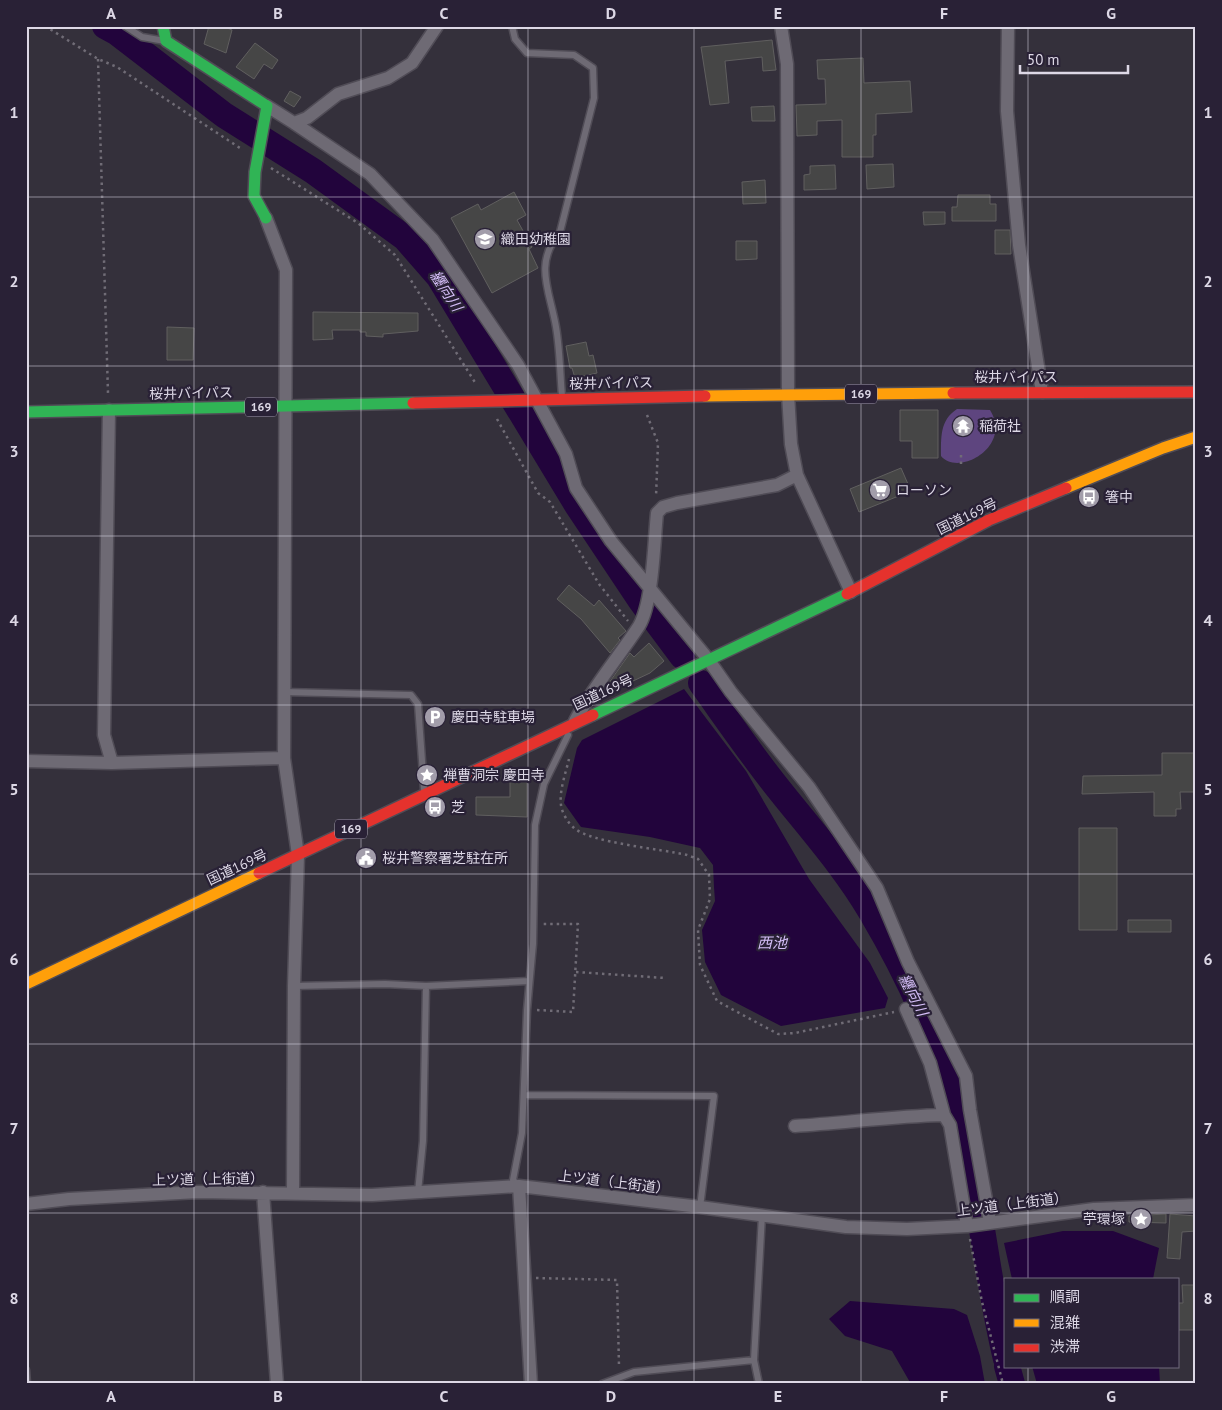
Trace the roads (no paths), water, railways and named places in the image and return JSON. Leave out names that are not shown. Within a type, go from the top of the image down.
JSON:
[{"type":"main road","points":[[163,26],[166,41],[267,110],[255,172],[254,196],[266,218]]},
{"type":"main road","name":"桜井バイパス","points":[[26,412],[788,394],[1196,392]]},
{"type":"main road","name":"国道169号","points":[[26,984],[851,592],[989,520],[1163,448],[1196,437]]},
{"type":"street","points":[[294,123],[307,118],[338,94],[388,78],[412,63],[436,26]]},
{"type":"street","points":[[781,26],[787,64],[788,394],[791,444],[797,475],[851,592]]},
{"type":"street","points":[[1008,26],[1008,121],[1019,245],[1042,392]]},
{"type":"street","points":[[267,110],[294,123],[370,174],[433,240],[518,365],[532,400],[566,454],[576,488],[611,541],[650,592],[708,659],[730,692],[810,787],[877,888],[908,962],[966,1076],[988,1222]]},
{"type":"street","points":[[266,218],[286,270],[287,406],[284,758],[298,855],[294,986],[293,1193]]},
{"type":"street","points":[[108,410],[104,735],[112,763]]},
{"type":"street","points":[[575,722],[589,695],[637,627],[650,592],[657,513],[663,507],[677,503],[777,485],[797,475]]},
{"type":"street","points":[[26,761],[112,763],[284,758]]},
{"type":"street","points":[[906,1009],[930,1063],[944,1115],[950,1125],[969,1225]]},
{"type":"street","points":[[795,1126],[847,1123],[907,1116],[944,1115]]},
{"type":"street","points":[[519,1186],[531,1384]]},
{"type":"street","name":"上ツ道（上街道）","points":[[26,1204],[69,1199],[198,1192],[372,1195],[519,1186],[700,1207],[846,1227],[907,1228],[969,1225],[1094,1209],[1196,1205]]},
{"type":"street","points":[[263,1192],[277,1384]]},
{"type":"lane","points":[[125,26],[142,37],[166,41]]},
{"type":"lane","points":[[512,26],[515,39],[527,53],[574,55],[593,68],[594,98],[560,232],[548,246],[544,276],[556,327],[562,399]]},
{"type":"lane","points":[[284,692],[411,695],[418,704],[422,775],[425,793]]},
{"type":"lane","points":[[519,1186],[514,1180],[522,1133],[537,815],[544,784],[575,722]]},
{"type":"lane","points":[[294,986],[385,984],[426,986],[530,981]]},
{"type":"lane","points":[[418,1193],[423,1142],[426,986]]},
{"type":"lane","points":[[524,1095],[714,1096],[700,1207]]},
{"type":"lane","points":[[759,1384],[754,1360],[762,1215]]},
{"type":"lane","points":[[602,1384],[634,1372],[754,1360]]},
{"type":"lane","points":[[26,1370],[27,1384]]},
{"type":"water","name":"西池","points":[[684,689],[746,771],[809,879],[870,963],[888,998],[885,1008],[781,1026],[721,995],[705,962],[702,930],[715,901],[713,865],[700,848],[650,837],[581,827],[564,803],[577,748],[582,740]]},
{"type":"water","points":[[1063,1231],[1113,1231],[1159,1248],[1153,1278],[1012,1278],[1004,1243]]},
{"type":"water","points":[[850,1301],[954,1309],[967,1315],[980,1356],[985,1384],[911,1384],[892,1351],[845,1336],[829,1319]]},
{"type":"water","points":[[1033,1368],[1159,1368],[1160,1384],[1037,1384]]},
{"type":"waterway","name":"纒向川","points":[[105,26],[116,32],[224,115],[313,171],[405,238],[439,277],[577,505],[641,601],[682,656]]},
{"type":"waterway","name":"纒向川","points":[[701,683],[761,766],[836,860],[860,894],[894,953],[915,996],[934,1040],[960,1118],[975,1187],[1004,1350]]},
{"type":"waterway","name":"纒向川","points":[[1008,1368],[1012,1384]]},
{"type":"place","name":"織田幼稚園","points":[[485,239]]},
{"type":"place","name":"稲荷社","points":[[963,426]]},
{"type":"place","name":"ローソン","points":[[880,490]]},
{"type":"place","name":"箸中","points":[[1089,497]]},
{"type":"place","name":"慶田寺駐車場","points":[[435,717]]},
{"type":"place","name":"禅曹洞宗 慶田寺","points":[[427,775]]},
{"type":"place","name":"芝","points":[[435,807]]},
{"type":"place","name":"桜井警察署芝駐在所","points":[[366,858]]},
{"type":"place","name":"苧環塚","points":[[1141,1219]]}]
